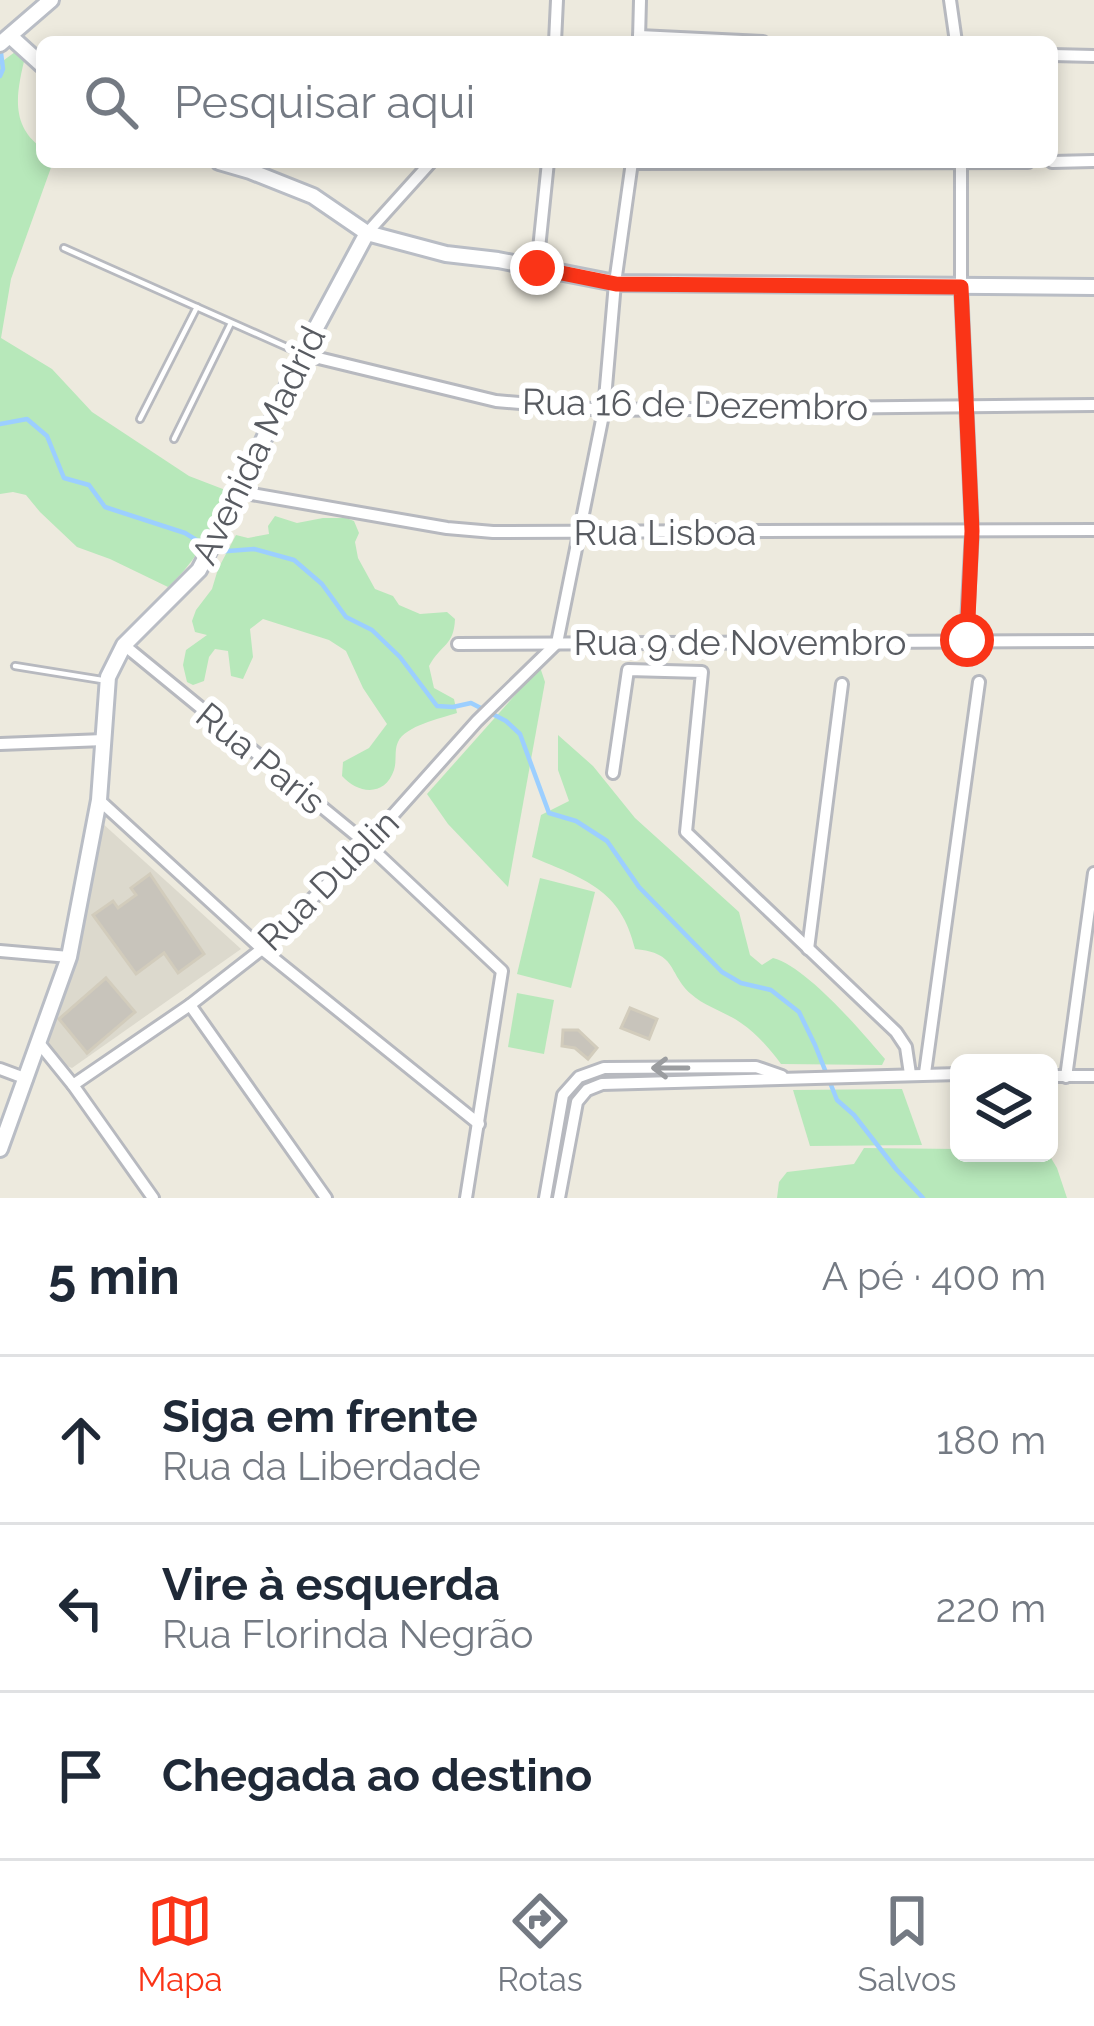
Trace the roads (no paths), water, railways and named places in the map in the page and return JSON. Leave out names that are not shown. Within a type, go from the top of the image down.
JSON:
[{"type":"street","points":[[36,61],[5,40],[51,0]]},
{"type":"street","points":[[555,36],[556,0]]},
{"type":"street","points":[[639,36],[640,0]]},
{"type":"street","points":[[950,0],[955,36]]},
{"type":"street","points":[[1058,55],[1094,56]]},
{"type":"street","points":[[1058,162],[1094,161]]},
{"type":"street","points":[[240,168],[313,196],[367,232],[446,254],[616,284],[1094,287]]},
{"type":"street","name":"Avenida Madrid","points":[[0,1149],[69,957],[99,800],[108,681],[124,645],[184,587],[205,559],[302,354],[367,232],[426,168]]},
{"type":"street","points":[[537,268],[547,168]]},
{"type":"street","points":[[557,644],[604,410],[631,168]]},
{"type":"street","points":[[961,168],[961,287],[972,531],[967,640]]},
{"type":"street","name":"Rua 16 de Dezembro","points":[[302,354],[496,401],[604,410],[1094,405]]},
{"type":"street","name":"Rua Lisboa","points":[[240,492],[493,532],[1094,530]]},
{"type":"street","name":"Rua 9 de Novembro","points":[[458,644],[1094,641]]},
{"type":"street","name":"Rua Dublin","points":[[74,1085],[262,950],[368,844],[477,721],[557,644]]},
{"type":"street","name":"Rua Paris","points":[[124,645],[368,844],[502,971],[479,1124]]},
{"type":"street","points":[[613,773],[628,670],[702,672],[686,832],[896,1032],[906,1047],[910,1074]]},
{"type":"street","points":[[925,1073],[979,682]]},
{"type":"street","points":[[808,949],[842,684]]},
{"type":"street","points":[[0,744],[104,740]]},
{"type":"street","points":[[99,800],[262,950],[479,1124],[466,1198]]},
{"type":"street","points":[[1066,1076],[1094,874]]},
{"type":"street","points":[[0,951],[69,957]]},
{"type":"street","points":[[190,1006],[326,1198]]},
{"type":"street","points":[[39,1043],[153,1198]]},
{"type":"street","points":[[545,1198],[562,1095],[579,1077],[604,1068],[756,1067],[785,1077]]},
{"type":"street","points":[[602,1084],[604,1068]]},
{"type":"street","points":[[0,1069],[27,1079]]},
{"type":"street","points":[[559,1198],[577,1102],[587,1090],[602,1084],[950,1074]]},
{"type":"street","points":[[1058,1076],[1094,1076]]},
{"type":"street","points":[[562,1095],[577,1102]]},
{"type":"lane","points":[[64,248],[302,354]]},
{"type":"lane","points":[[140,419],[197,307]]},
{"type":"lane","points":[[174,440],[231,323]]},
{"type":"lane","points":[[15,666],[108,681]]},
{"type":"waterway","points":[[0,76],[1,53]]},
{"type":"waterway","points":[[0,424],[27,419],[47,436],[64,478],[89,485],[105,507],[185,533],[206,546]]},
{"type":"waterway","points":[[215,552],[254,549],[294,560],[322,584],[346,617],[372,630],[400,657],[437,706],[471,703],[506,721],[520,734],[549,813],[576,821],[607,841],[639,887],[722,972],[741,983],[771,990],[799,1012],[837,1100],[923,1198]]}]
